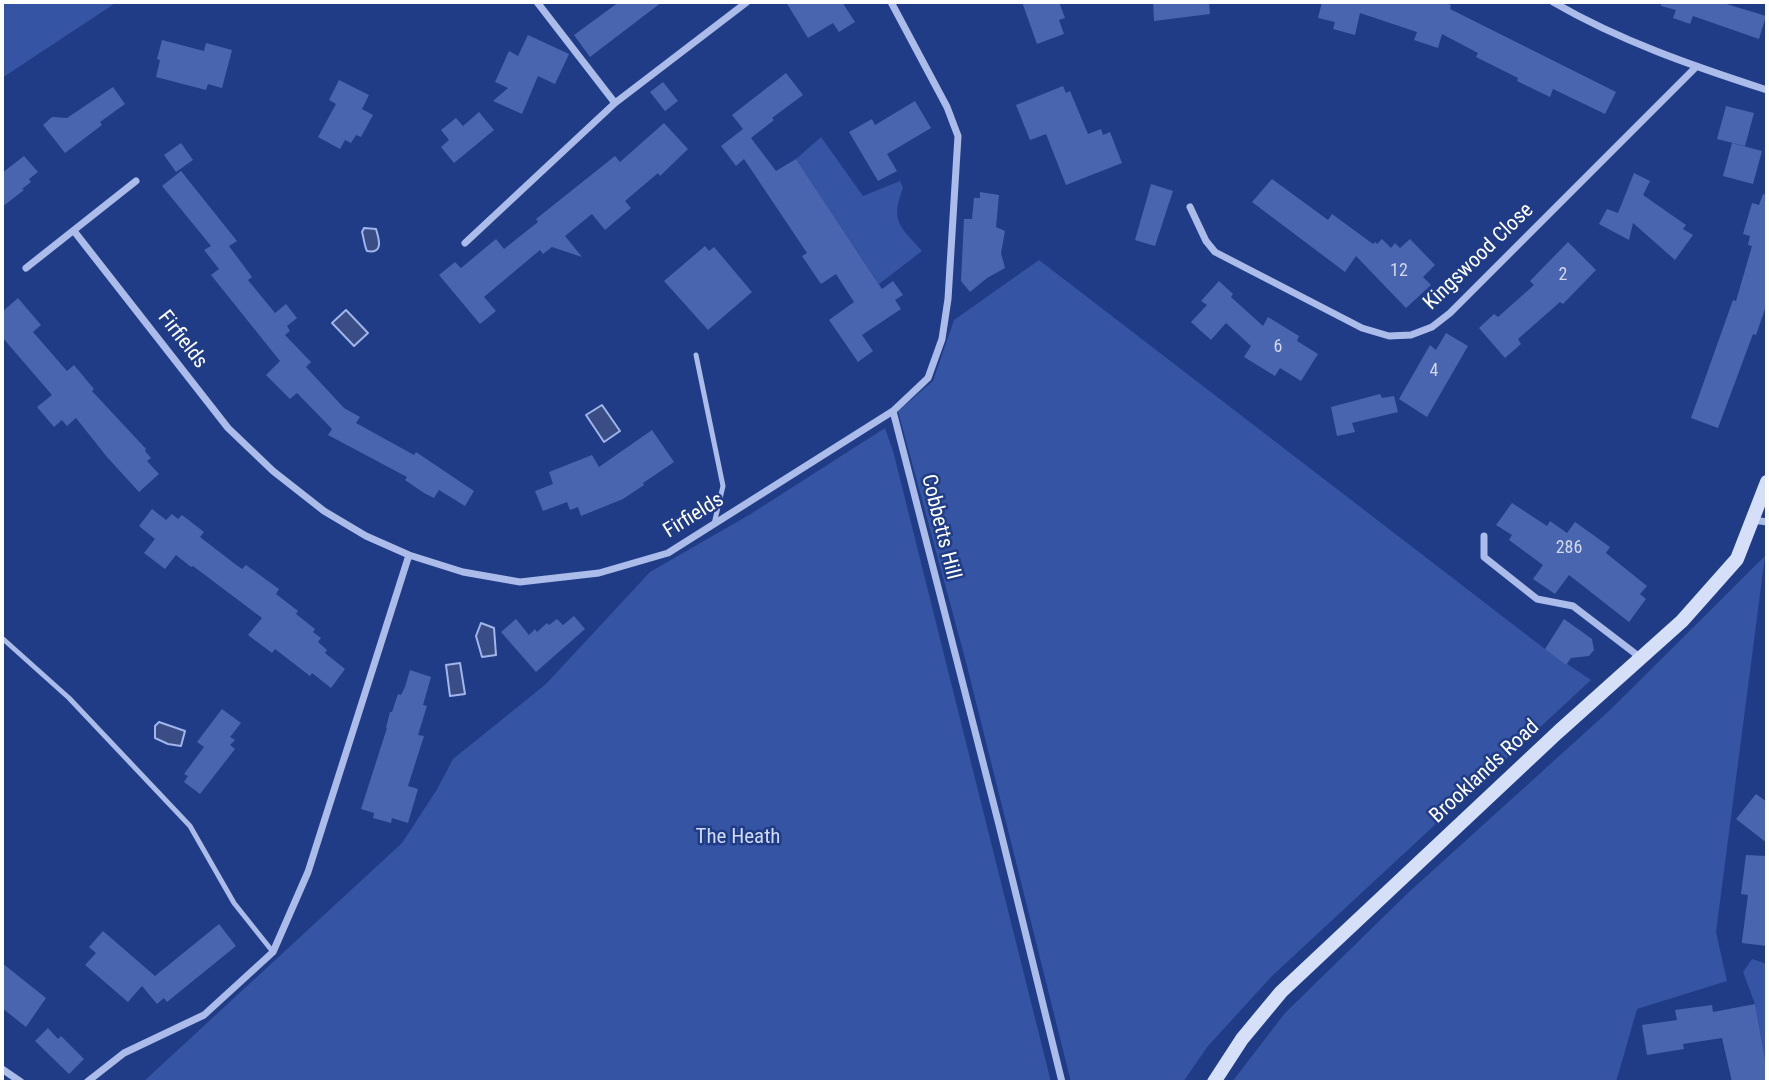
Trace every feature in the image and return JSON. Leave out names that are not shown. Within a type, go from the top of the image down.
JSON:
[{"type":"main road","name":"Brooklands Road","points":[[1214,1082],[1242,1038],[1281,992],[1558,732],[1682,621],[1737,559],[1760,521],[1767,482]]},
{"type":"street","points":[[537,2],[615,103]]},
{"type":"street","points":[[466,243],[615,103],[747,2]]},
{"type":"street","points":[[891,2],[947,107],[958,136],[948,299],[942,339],[928,378],[893,411]]},
{"type":"street","points":[[1553,2],[1584,20],[1643,47],[1767,90]]},
{"type":"street","name":"Kingswood Close","points":[[1190,207],[1206,241],[1215,252],[1362,328],[1389,336],[1411,335],[1432,327],[1450,313],[1696,67]]},
{"type":"street","points":[[26,268],[136,181]]},
{"type":"street","name":"Firfields","points":[[74,231],[228,428],[273,471],[324,510],[366,536],[409,555],[463,572],[520,582],[599,573],[668,553],[893,411]]},
{"type":"street","name":"Cobbetts Hill","points":[[893,411],[1062,1082]]},
{"type":"street","points":[[1484,536],[1484,557],[1537,600],[1573,606],[1641,658]]},
{"type":"street","points":[[87,1082],[124,1053],[204,1015],[273,952],[307,872],[409,555]]},
{"type":"street","points":[[2,1069],[20,1082]]},
{"type":"lane","points":[[696,355],[723,486],[714,524]]},
{"type":"lane","points":[[2,638],[69,698],[190,827],[234,902],[273,952]]},
{"type":"green space","points":[[2,2],[117,2],[2,78]]},
{"type":"green space","points":[[821,137],[863,196],[900,181],[903,188],[897,209],[899,223],[922,251],[879,284],[796,159]]},
{"type":"green space","points":[[1039,260],[1545,649],[1591,680],[1272,976],[1208,1046],[1183,1082],[1071,1082],[966,662],[898,411],[933,381],[954,320]]},
{"type":"green space","name":"The Heath","points":[[885,428],[1051,1082],[143,1082],[402,843],[453,759],[546,684],[650,572],[749,515]]},
{"type":"green space","points":[[1765,556],[1716,932],[1727,981],[1637,1009],[1616,1082],[1232,1082],[1285,1013],[1409,892],[1610,710]]},
{"type":"green space","points":[[1752,959],[1767,964],[1767,1070],[1755,1004],[1743,972]]},
{"type":"shaded area","points":[[364,228],[376,229],[379,245],[376,250],[367,251],[362,232]]},
{"type":"shaded area","points":[[346,310],[368,333],[354,346],[332,323]]},
{"type":"shaded area","points":[[602,405],[620,431],[604,442],[586,415]]},
{"type":"shaded area","points":[[481,623],[494,628],[496,655],[482,657],[476,636]]},
{"type":"shaded area","points":[[460,663],[465,694],[450,696],[446,665]]},
{"type":"shaded area","points":[[159,722],[185,731],[181,746],[155,738],[155,726]]},
{"type":"building","points":[[619,2],[662,2],[590,57],[574,35]]},
{"type":"building","points":[[786,2],[842,2],[855,22],[839,32],[833,23],[808,38]]},
{"type":"building","points":[[1022,2],[1059,2],[1065,18],[1059,20],[1064,34],[1037,44]]},
{"type":"building","points":[[1153,2],[1209,2],[1210,14],[1154,21]]},
{"type":"building","points":[[1322,2],[1442,2],[1451,5],[1450,9],[1616,92],[1605,114],[1553,89],[1550,97],[1517,81],[1518,78],[1476,57],[1478,53],[1442,34],[1438,48],[1414,40],[1417,32],[1360,13],[1355,35],[1333,29],[1335,22],[1318,18]]},
{"type":"building","points":[[1661,2],[1720,2],[1766,16],[1759,39],[1693,16],[1690,24],[1673,18],[1676,10],[1661,6]]},
{"type":"building","points":[[528,35],[569,54],[555,84],[538,76],[522,114],[493,101],[508,88],[495,82],[509,51],[518,56]]},
{"type":"building","points":[[162,40],[204,51],[206,43],[232,50],[222,88],[208,84],[206,90],[156,77]]},
{"type":"building","points":[[786,73],[803,95],[751,138],[776,171],[796,159],[882,289],[893,281],[903,295],[895,300],[901,309],[862,335],[873,351],[858,362],[829,320],[854,302],[836,274],[821,284],[802,256],[807,253],[744,159],[736,166],[721,146],[743,129],[732,115]]},
{"type":"building","points":[[339,80],[369,95],[362,109],[373,115],[361,137],[356,135],[351,143],[345,140],[340,149],[318,137],[336,104],[329,100]]},
{"type":"building","points":[[663,82],[678,101],[665,111],[650,92]]},
{"type":"building","points":[[1063,86],[1066,93],[1070,91],[1088,134],[1101,129],[1103,135],[1110,132],[1122,163],[1066,185],[1046,134],[1030,140],[1016,105]]},
{"type":"building","points":[[113,87],[125,104],[65,153],[43,125],[52,117],[67,118]]},
{"type":"building","points":[[915,101],[931,128],[887,154],[897,171],[878,181],[849,132],[872,119],[875,125]]},
{"type":"building","points":[[1726,106],[1754,113],[1745,146],[1717,139]]},
{"type":"building","points":[[479,112],[494,130],[454,163],[441,147],[449,140],[441,130],[456,118],[463,126]]},
{"type":"building","points":[[664,123],[688,149],[660,176],[658,173],[625,201],[631,208],[605,230],[592,214],[565,236],[582,257],[552,247],[543,254],[540,250],[484,297],[496,311],[480,324],[439,275],[455,262],[461,268],[496,239],[504,249],[538,222],[536,219],[615,156],[620,162]]},
{"type":"building","points":[[181,143],[193,160],[176,172],[164,155]]},
{"type":"building","points":[[1732,143],[1762,151],[1753,184],[1723,176]]},
{"type":"building","points":[[24,156],[38,172],[29,179],[31,182],[22,189],[24,190],[2,207],[2,173]]},
{"type":"building","points":[[181,171],[237,241],[229,246],[252,277],[248,280],[275,313],[286,304],[297,318],[287,326],[290,331],[285,335],[311,362],[306,367],[344,408],[360,417],[356,423],[414,455],[416,452],[474,491],[465,506],[439,490],[434,498],[424,493],[405,480],[407,477],[328,435],[332,429],[297,393],[290,399],[266,375],[280,361],[211,275],[219,269],[204,250],[211,246],[162,186]]},
{"type":"building","points":[[1634,173],[1650,181],[1643,195],[1686,225],[1683,229],[1693,235],[1675,260],[1633,223],[1629,240],[1599,224],[1607,209],[1618,213]]},
{"type":"building","points":[[1272,179],[1328,220],[1332,214],[1373,244],[1382,239],[1391,248],[1395,243],[1400,248],[1410,239],[1435,265],[1423,277],[1431,285],[1406,308],[1356,256],[1345,272],[1252,202]]},
{"type":"building","points":[[1151,184],[1173,191],[1155,246],[1135,240]]},
{"type":"building","points":[[980,192],[999,195],[996,227],[1005,231],[1001,253],[1005,268],[970,292],[961,281],[964,219],[972,219],[974,198],[980,198]]},
{"type":"building","points":[[1763,194],[1767,195],[1767,303],[1718,428],[1691,418],[1733,300],[1736,301],[1752,246],[1748,245],[1750,236],[1743,234],[1752,203],[1759,205]]},
{"type":"building","points":[[1568,242],[1596,270],[1563,304],[1560,302],[1518,339],[1521,344],[1505,358],[1479,328],[1494,314],[1498,317],[1534,285],[1530,281]]},
{"type":"building","points":[[705,246],[709,251],[714,247],[752,292],[708,330],[664,281]]},
{"type":"building","points":[[1219,281],[1233,294],[1231,297],[1263,326],[1268,317],[1299,336],[1297,341],[1318,354],[1301,381],[1280,368],[1275,376],[1244,357],[1251,346],[1226,323],[1211,340],[1191,322],[1207,305],[1201,301]]},
{"type":"building","points":[[18,298],[41,325],[33,332],[67,371],[74,365],[94,389],[92,391],[146,449],[151,458],[147,461],[159,474],[139,492],[76,418],[67,426],[62,420],[54,427],[37,407],[52,395],[2,337],[2,312]]},
{"type":"building","points":[[1446,333],[1468,346],[1427,417],[1399,399],[1430,345],[1436,350]]},
{"type":"building","points":[[1380,394],[1382,398],[1394,396],[1398,412],[1352,423],[1355,432],[1337,436],[1331,407]]},
{"type":"building","points":[[652,430],[674,462],[643,483],[644,485],[623,499],[581,516],[578,507],[570,510],[567,502],[543,511],[535,491],[553,484],[549,472],[592,455],[599,467]]},
{"type":"building","points":[[1512,503],[1547,526],[1550,521],[1567,533],[1575,522],[1610,547],[1606,553],[1647,586],[1640,594],[1646,599],[1629,622],[1569,575],[1555,594],[1533,579],[1543,565],[1509,540],[1512,535],[1496,525]]},
{"type":"building","points":[[152,509],[166,520],[172,514],[178,519],[182,515],[204,532],[200,537],[235,564],[242,569],[246,565],[279,589],[276,594],[315,629],[313,632],[321,638],[318,642],[327,650],[325,653],[345,669],[331,688],[312,673],[310,676],[275,649],[272,653],[248,635],[262,618],[193,566],[176,555],[165,569],[144,553],[155,539],[139,526]]},
{"type":"building","points":[[574,616],[585,629],[536,672],[501,632],[516,619],[529,635],[547,623],[549,625],[557,619],[563,625]]},
{"type":"building","points":[[1564,619],[1592,639],[1594,650],[1589,656],[1571,658],[1566,665],[1545,649]]},
{"type":"building","points":[[410,670],[431,677],[423,705],[427,706],[418,735],[424,736],[408,786],[418,789],[408,823],[392,818],[391,823],[373,818],[374,813],[361,809],[390,712],[398,694],[401,695],[405,687]]},
{"type":"building","points":[[222,709],[241,723],[230,737],[235,740],[230,745],[235,749],[200,794],[184,782],[188,776],[184,774],[204,747],[197,742]]},
{"type":"building","points":[[1756,794],[1767,802],[1767,843],[1736,819]]},
{"type":"building","points":[[1746,855],[1767,856],[1767,946],[1742,943],[1748,895],[1741,894]]},
{"type":"building","points":[[219,924],[236,946],[167,1002],[164,998],[157,1004],[142,986],[128,1002],[85,965],[96,953],[89,947],[103,931],[155,976]]},
{"type":"building","points":[[2,963],[46,998],[26,1027],[2,1008]]},
{"type":"building","points":[[1755,1004],[1767,1082],[1732,1082],[1722,1038],[1683,1044],[1684,1049],[1647,1055],[1642,1025],[1677,1020],[1675,1010],[1712,1005],[1713,1012]]},
{"type":"building","points":[[48,1028],[58,1039],[61,1036],[84,1059],[69,1074],[35,1041]]}]
